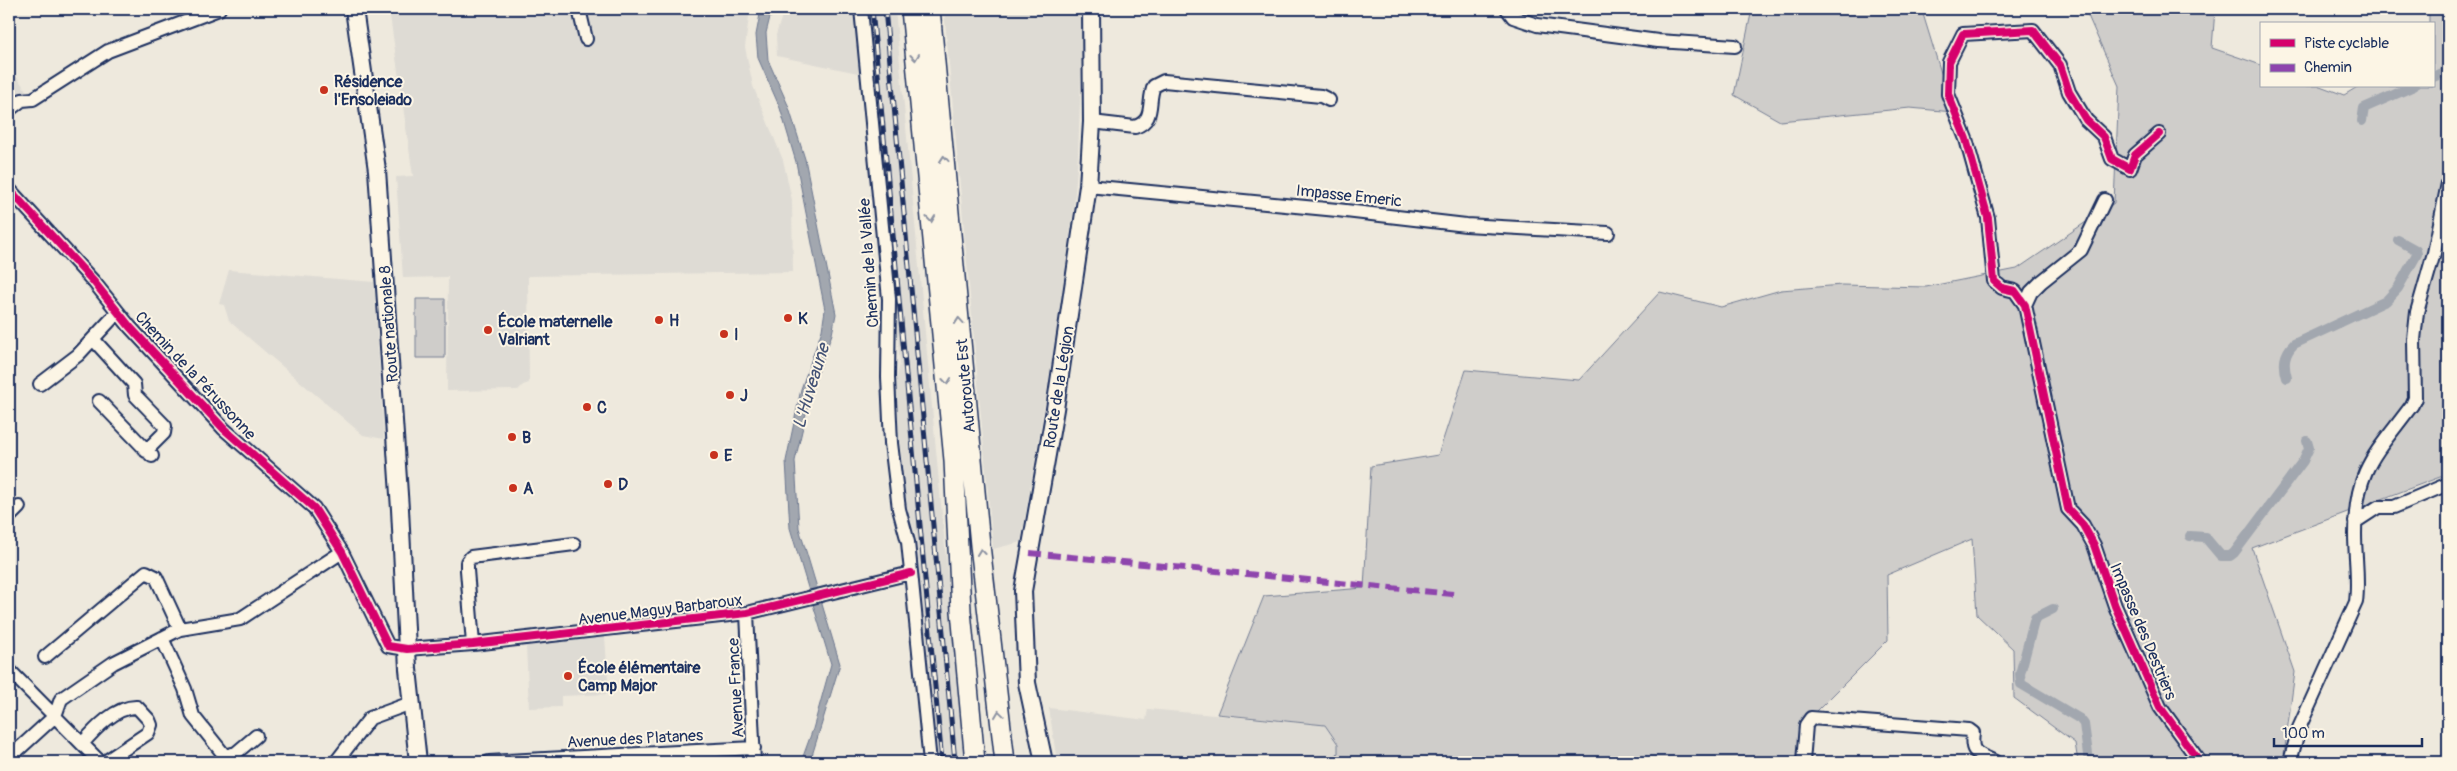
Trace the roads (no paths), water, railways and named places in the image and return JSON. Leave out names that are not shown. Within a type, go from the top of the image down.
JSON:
[{"type":"highway","name":"Autoroute Est","points":[[911,9],[954,460],[961,611],[975,762]]},
{"type":"highway","name":"Autoroute Est","points":[[930,9],[981,555],[1005,762]]},
{"type":"highway","points":[[954,460],[979,714],[986,762]]},
{"type":"main road","name":"Route nationale 8","points":[[354,9],[377,170],[415,757]]},
{"type":"main road","name":"Route de la Légion","points":[[1044,762],[1028,683],[1023,591],[1054,418],[1088,186],[1092,122],[1091,9]]},
{"type":"street","points":[[9,110],[22,100],[33,99],[108,51],[220,9]]},
{"type":"street","points":[[579,9],[586,39]]},
{"type":"street","name":"Chemin de la Vallée","points":[[861,9],[890,299],[888,377],[891,442],[899,509],[908,542],[930,762]]},
{"type":"street","points":[[1506,9],[1513,17],[1537,25],[1658,40],[1735,46]]},
{"type":"street","points":[[2105,200],[2081,250],[2041,282],[2031,292],[2025,304],[2015,291],[2002,288],[1994,281],[1988,218],[1966,139],[1948,94],[1949,62],[1963,34],[2033,30],[2060,65],[2069,92],[2086,120],[2104,137],[2112,159],[2130,169],[2134,155],[2159,134]]},
{"type":"street","points":[[1092,122],[1135,127],[1141,125],[1148,117],[1154,86],[1164,81],[1321,96],[1329,100]]},
{"type":"street","points":[[2290,762],[2299,728],[2356,602],[2358,581],[2355,522],[2358,493],[2367,466],[2412,405],[2415,398],[2414,340],[2417,312],[2434,253],[2448,183]]},
{"type":"street","name":"Impasse Emeric","points":[[1088,186],[1337,210],[1466,225],[1608,232]]},
{"type":"street","name":"Chemin de la Pérussonne","points":[[9,189],[224,429],[314,508],[342,552],[388,646],[407,645]]},
{"type":"street","name":"Impasse des Destriers","points":[[2025,304],[2068,509],[2083,525],[2094,545],[2115,606],[2160,707],[2200,762]]},
{"type":"street","points":[[40,384],[78,356],[118,312]]},
{"type":"street","points":[[93,339],[134,384],[135,395],[165,426],[164,433],[149,454],[99,401]]},
{"type":"street","points":[[2355,522],[2378,507],[2394,507],[2448,484]]},
{"type":"street","points":[[9,517],[19,507]]},
{"type":"street","points":[[473,644],[467,570],[467,562],[471,557],[574,544]]},
{"type":"street","points":[[9,758],[55,716],[61,699],[113,663],[180,629],[240,619],[342,552]]},
{"type":"street","points":[[45,657],[146,572],[156,578],[180,629]]},
{"type":"street","name":"Avenue Maguy Barbaroux","points":[[407,645],[473,644],[748,613],[911,573]]},
{"type":"street","name":"Avenue France","points":[[748,613],[754,762]]},
{"type":"street","points":[[162,638],[185,689],[193,716],[225,756],[236,753],[256,736]]},
{"type":"street","points":[[9,670],[100,762]]},
{"type":"street","points":[[336,762],[370,718],[411,703]]},
{"type":"street","points":[[82,744],[99,725],[126,708],[137,707],[143,711],[151,725],[148,733],[105,762]]},
{"type":"street","points":[[1803,762],[1806,725],[1811,718],[1969,730],[1973,733],[1971,746],[1974,752],[1994,762]]},
{"type":"street","name":"Avenue des Platanes","points":[[489,762],[558,760],[754,748]]},
{"type":"water","name":"L'Huveaune","points":[[761,9],[772,9],[766,33],[768,60],[788,105],[805,159],[836,314],[832,334],[811,392],[795,461],[799,528],[840,664],[810,762],[801,762],[813,729],[831,664],[790,528],[786,461],[801,389],[822,330],[825,310],[796,162],[780,108],[758,58],[756,35]]},
{"type":"waterway","points":[[2434,77],[2448,71]]},
{"type":"waterway","points":[[2362,121],[2364,108],[2409,88]]},
{"type":"waterway","points":[[2287,378],[2285,359],[2294,344],[2386,301],[2398,288],[2417,254],[2416,250],[2398,240]]},
{"type":"waterway","points":[[2190,536],[2205,537],[2221,556],[2230,556],[2234,553],[2303,461],[2309,448],[2307,441]]},
{"type":"waterway","points":[[2053,609],[2035,618],[2020,674],[2021,684],[2080,719],[2084,724],[2089,762]]},
{"type":"railway","points":[[872,9],[942,762]]},
{"type":"railway","points":[[885,9],[955,762]]},
{"type":"place","name":"Résidence l'Ensoleiado","points":[[324,90]]},
{"type":"place","name":"K","points":[[788,318]]},
{"type":"place","name":"H","points":[[659,320]]},
{"type":"place","name":"École maternelle Valriant","points":[[488,330]]},
{"type":"place","name":"I","points":[[724,334]]},
{"type":"place","name":"J","points":[[730,395]]},
{"type":"place","name":"C","points":[[587,407]]},
{"type":"place","name":"B","points":[[512,437]]},
{"type":"place","name":"E","points":[[714,455]]},
{"type":"place","name":"D","points":[[608,484]]},
{"type":"place","name":"A","points":[[513,488]]},
{"type":"place","name":"École élémentaire Camp Major","points":[[568,676]]}]
